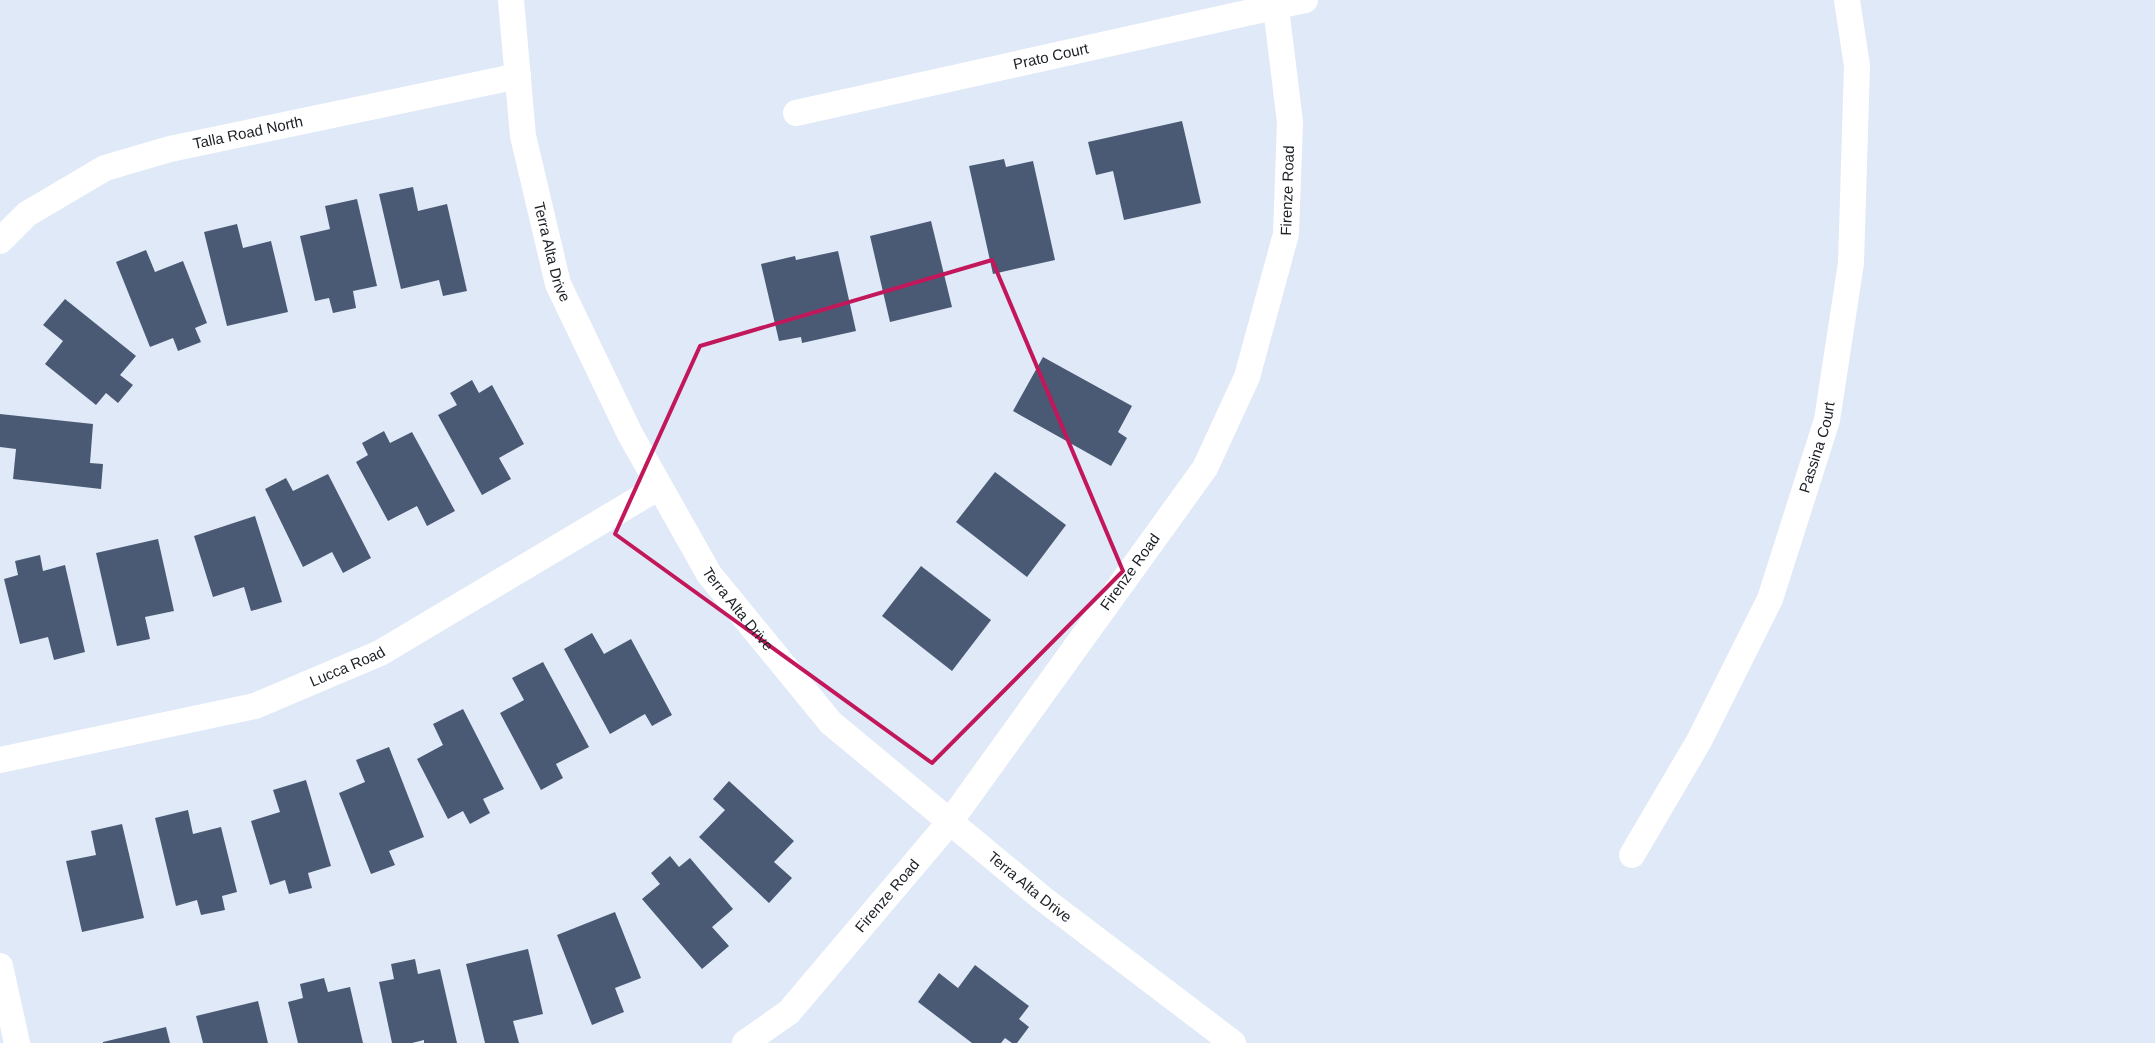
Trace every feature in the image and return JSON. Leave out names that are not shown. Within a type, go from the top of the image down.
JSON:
[{"type":"street","name":"Terra Alta Drive","points":[[511,0],[523,136],[558,284],[630,434],[709,574],[831,723],[949,823],[1042,898],[1233,1043]]},
{"type":"street","name":"Prato Court","points":[[796,114],[1276,3],[1305,0]]},
{"type":"street","name":"Passina Court","points":[[1632,855],[1699,741],[1770,599],[1827,420],[1851,263],[1857,66],[1846,0]]},
{"type":"street","name":"Firenze Road","points":[[745,1043],[789,1012],[949,823],[1205,468],[1247,377],[1286,234],[1290,122],[1276,3]]},
{"type":"street","name":"Talla Road North","points":[[0,241],[28,214],[104,168],[170,149],[518,76]]},
{"type":"street","name":"Lucca Road","points":[[0,760],[255,706],[380,653],[660,487]]},
{"type":"street","points":[[0,966],[17,1043]]},
{"type":"highlighted area","points":[[992,260],[1123,571],[932,763],[615,534],[700,346]]},
{"type":"building","points":[[1182,121],[1201,203],[1124,220],[1113,171],[1096,175],[1088,142]]},
{"type":"building","points":[[1004,159],[1006,167],[1033,161],[1055,260],[993,274],[969,166]]},
{"type":"building","points":[[413,187],[418,211],[447,204],[467,291],[443,296],[439,280],[401,289],[379,194]]},
{"type":"building","points":[[357,199],[377,286],[353,291],[356,308],[333,313],[329,298],[315,301],[300,236],[330,229],[325,206]]},
{"type":"building","points":[[931,221],[952,307],[890,322],[870,236]]},
{"type":"building","points":[[237,224],[243,248],[271,241],[288,312],[227,326],[204,232]]},
{"type":"building","points":[[146,250],[155,272],[183,261],[207,323],[195,328],[201,342],[178,351],[173,338],[150,347],[116,262]]},
{"type":"building","points":[[838,251],[856,331],[802,343],[801,337],[779,341],[761,264],[795,256],[796,260]]},
{"type":"building","points":[[65,299],[136,356],[120,375],[133,385],[118,403],[106,393],[96,405],[45,364],[63,341],[43,325]]},
{"type":"building","points":[[1043,357],[1132,406],[1118,432],[1127,438],[1111,466],[1013,411]]},
{"type":"building","points":[[472,380],[479,393],[492,385],[524,444],[499,458],[511,479],[482,495],[438,415],[457,405],[450,393]]},
{"type":"building","points":[[0,414],[93,424],[90,463],[103,464],[101,489],[13,479],[16,449],[0,447]]},
{"type":"building","points":[[384,431],[390,443],[412,432],[455,511],[427,526],[417,506],[388,521],[356,462],[368,455],[362,443]]},
{"type":"building","points":[[995,472],[1066,525],[1027,577],[956,522]]},
{"type":"building","points":[[328,474],[371,558],[343,573],[332,552],[303,567],[265,489],[286,478],[293,491]]},
{"type":"building","points":[[255,516],[282,602],[251,611],[244,587],[213,597],[194,536]]},
{"type":"building","points":[[158,539],[174,611],[145,617],[150,639],[117,646],[96,553]]},
{"type":"building","points":[[40,555],[43,571],[65,565],[85,652],[54,660],[48,637],[20,644],[4,579],[18,575],[15,561]]},
{"type":"building","points":[[921,566],[991,620],[952,671],[882,616]]},
{"type":"building","points":[[592,633],[604,654],[631,639],[672,715],[652,726],[645,714],[610,734],[564,649]]},
{"type":"building","points":[[543,662],[589,747],[556,764],[563,778],[541,790],[500,713],[524,700],[512,678]]},
{"type":"building","points":[[463,709],[504,789],[483,799],[490,813],[470,824],[463,811],[448,819],[417,759],[443,745],[433,724]]},
{"type":"building","points":[[389,747],[424,837],[389,851],[395,865],[371,874],[339,793],[365,782],[356,760]]},
{"type":"building","points":[[306,780],[331,866],[308,873],[312,888],[289,894],[285,880],[270,885],[251,821],[280,812],[273,790]]},
{"type":"building","points":[[729,781],[794,841],[774,862],[792,878],[769,903],[699,837],[725,810],[713,799]]},
{"type":"building","points":[[188,810],[193,834],[221,827],[237,892],[222,896],[225,910],[201,915],[197,900],[176,906],[155,818]]},
{"type":"building","points":[[122,824],[144,918],[82,932],[66,861],[96,855],[91,831]]},
{"type":"building","points":[[670,856],[679,867],[690,858],[733,909],[712,927],[729,946],[702,969],[642,899],[660,884],[651,873]]},
{"type":"building","points":[[615,912],[641,978],[615,988],[624,1012],[592,1025],[557,935]]},
{"type":"building","points":[[528,949],[543,1014],[513,1021],[519,1043],[485,1043],[466,964]]},
{"type":"building","points":[[415,959],[418,974],[440,969],[457,1043],[424,1043],[424,1040],[412,1043],[392,1043],[379,982],[394,979],[391,964]]},
{"type":"building","points":[[975,965],[1029,1006],[1019,1019],[1029,1027],[1017,1043],[1012,1043],[1005,1038],[1001,1043],[972,1043],[918,1002],[939,973],[958,988]]},
{"type":"building","points":[[324,978],[328,992],[350,987],[363,1043],[298,1043],[288,1002],[303,998],[300,984]]},
{"type":"building","points":[[258,1001],[268,1043],[203,1043],[196,1016]]},
{"type":"building","points":[[166,1027],[170,1043],[103,1043],[103,1042]]}]
